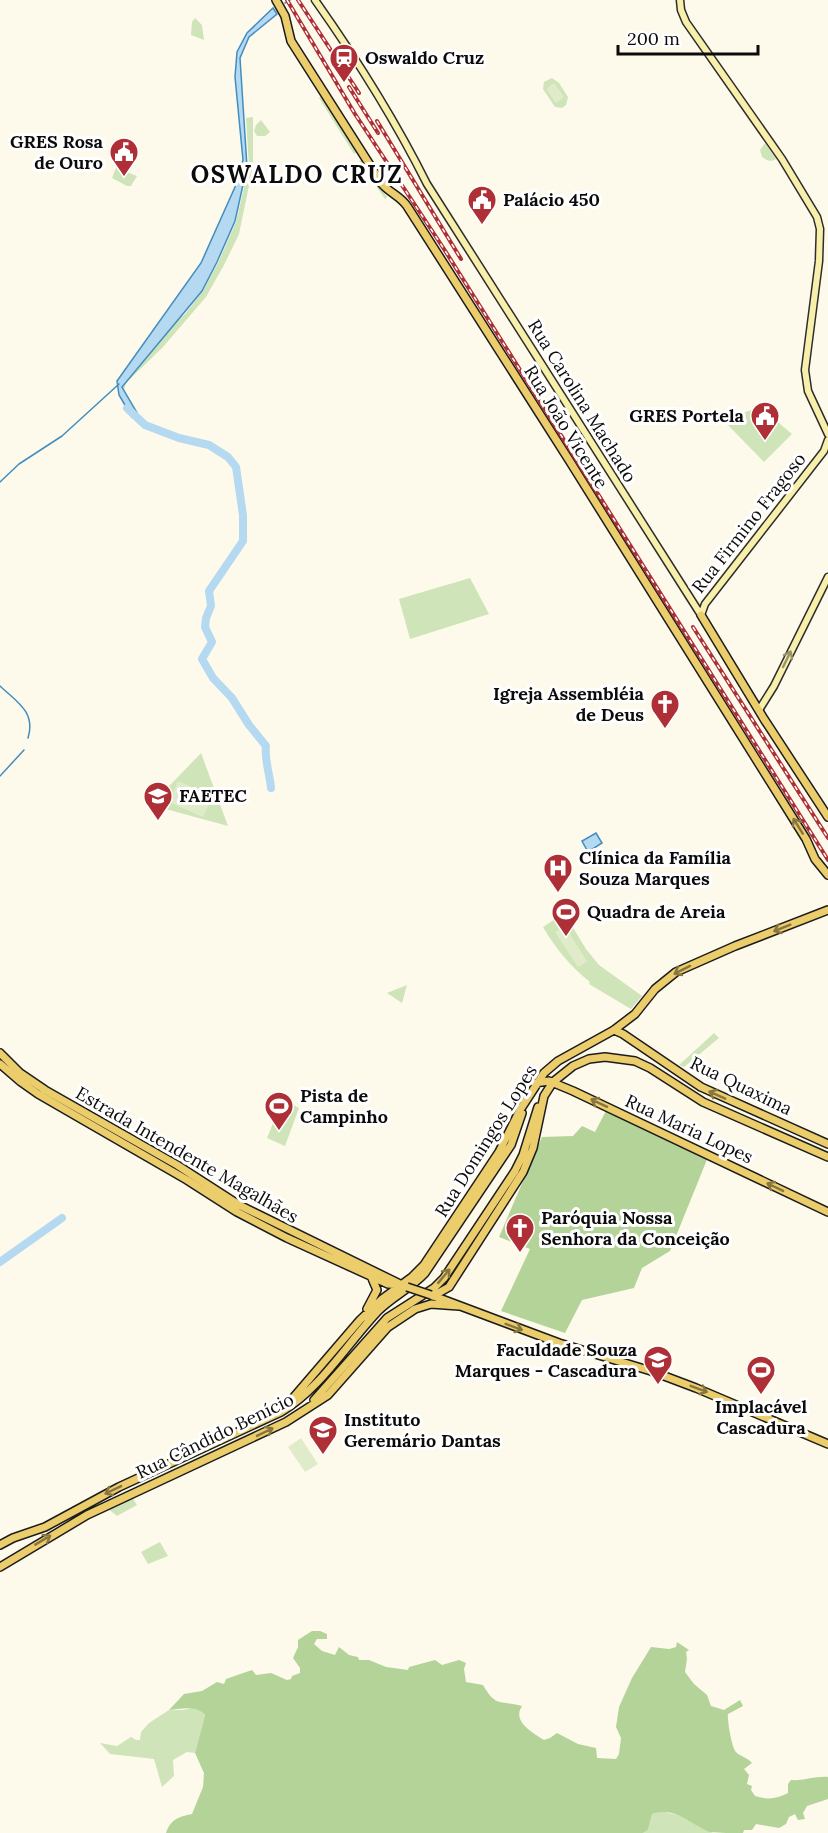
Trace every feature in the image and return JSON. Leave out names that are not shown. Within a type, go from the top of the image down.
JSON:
[{"type":"main road","name":"Rua João Vicente","points":[[276,0],[285,16],[291,41],[382,184],[388,191],[400,197],[407,206],[711,687],[806,840],[815,859],[828,875]]},
{"type":"main road","name":"Rua Carolina Machado","points":[[315,0],[408,146],[427,184],[828,817]]},
{"type":"main road","points":[[680,0],[686,22],[782,159],[817,217],[820,229],[819,261],[806,370],[808,391],[828,434]]},
{"type":"main road","name":"Rua Firmino Fragoso","points":[[701,615],[705,604],[826,451],[828,441]]},
{"type":"main road","points":[[759,710],[774,686],[828,577]]},
{"type":"main road","points":[[693,604],[705,604]]},
{"type":"main road","name":"Rua Domingos Lopes","points":[[404,1286],[420,1270],[499,1152],[535,1083],[544,1073],[558,1061],[614,1030],[635,1014],[659,985],[679,971],[828,910]]},
{"type":"main road","name":"Rua Quaxima","points":[[614,1030],[701,1087],[828,1144]]},
{"type":"main road","name":"Estrada Intendente Magalhães","points":[[0,1053],[20,1073],[45,1090],[177,1165],[239,1205],[404,1286]]},
{"type":"main road","name":"Rua Domingos Lopes","points":[[432,1296],[443,1292],[451,1284],[523,1172],[533,1148],[544,1096],[553,1082],[581,1062],[594,1058],[610,1058]]},
{"type":"main road","name":"Rua Quaxima","points":[[610,1058],[642,1064],[703,1102],[828,1157]]},
{"type":"main road","name":"Estrada Intendente Magalhães","points":[[0,1064],[38,1094],[187,1180],[237,1212],[287,1238],[393,1286],[404,1286]]},
{"type":"main road","name":"Rua Maria Lopes","points":[[535,1083],[553,1082],[828,1212]]},
{"type":"main road","points":[[306,1408],[327,1388],[387,1318],[444,1278],[515,1171],[544,1096]]},
{"type":"main road","points":[[281,1412],[297,1402],[314,1386],[386,1304],[413,1285],[425,1273],[511,1145],[523,1105]]},
{"type":"main road","points":[[360,1320],[376,1294],[377,1287],[371,1276]]},
{"type":"main road","points":[[404,1286],[559,1343],[651,1371],[828,1444]]},
{"type":"main road","name":"Rua Cândido Benício","points":[[0,1545],[45,1527],[110,1492],[281,1412],[360,1320],[382,1299],[404,1286]]},
{"type":"main road","name":"Rua Cândido Benício","points":[[0,1567],[87,1515],[278,1426],[328,1395],[384,1332],[423,1305],[459,1306]]},
{"type":"green space","points":[[195,18],[202,25],[204,40],[191,35],[192,22]]},
{"type":"green space","points":[[552,78],[559,83],[568,97],[566,105],[562,108],[555,107],[543,89],[544,82]]},
{"type":"green space","points":[[554,83],[564,97],[556,103],[546,89]]},
{"type":"green space","points":[[322,95],[358,151],[354,154],[319,98]]},
{"type":"green space","points":[[253,117],[253,166],[239,234],[206,297],[163,347],[126,383],[124,390],[138,412],[135,414],[128,407],[120,384],[141,355],[185,314],[203,291],[219,261],[236,222],[249,166],[246,118]]},
{"type":"green space","points":[[261,120],[270,132],[265,136],[257,136],[254,131]]},
{"type":"green space","points":[[765,143],[776,159],[769,161],[762,157],[760,150]]},
{"type":"green space","points":[[363,159],[387,197],[385,199],[359,161]]},
{"type":"green space","name":"GRES Rosa de Ouro","points":[[116,168],[137,176],[131,186],[112,178]]},
{"type":"green space","name":"GRES Portela","points":[[760,407],[792,434],[764,462],[721,418]]},
{"type":"green space","points":[[470,578],[489,614],[410,639],[399,599]]},
{"type":"green space","points":[[201,753],[228,826],[151,805]]},
{"type":"green space","points":[[178,781],[213,796],[203,817],[169,802]]},
{"type":"green space","points":[[564,913],[586,949],[599,965],[642,996],[631,1009],[589,984],[590,982],[570,964],[553,942],[543,927]]},
{"type":"green space","points":[[565,926],[575,946],[577,945],[587,962],[578,967],[555,932]]},
{"type":"green space","points":[[407,985],[402,1003],[387,993]]},
{"type":"green space","points":[[714,1033],[719,1038],[684,1067],[679,1065]]},
{"type":"green space","points":[[283,1099],[299,1108],[285,1146],[267,1138]]},
{"type":"green space","points":[[607,1109],[708,1157],[670,1251],[642,1268],[634,1288],[582,1300],[565,1333],[501,1311],[530,1249],[499,1237],[542,1137],[573,1136],[582,1126],[595,1132]]},
{"type":"green space","points":[[301,1438],[318,1464],[305,1472],[288,1447]]},
{"type":"green space","points":[[132,1497],[137,1505],[117,1516],[107,1508]]},
{"type":"green space","points":[[160,1542],[168,1556],[148,1564],[141,1552]]},
{"type":"green space","points":[[312,1631],[327,1634],[327,1639],[317,1639],[314,1644],[322,1651],[335,1655],[339,1647],[349,1655],[358,1657],[359,1660],[369,1660],[386,1667],[408,1670],[409,1667],[435,1660],[442,1665],[459,1660],[466,1663],[464,1669],[466,1682],[483,1685],[492,1697],[500,1702],[522,1706],[519,1717],[521,1721],[539,1737],[544,1740],[557,1733],[578,1744],[596,1748],[597,1758],[616,1759],[621,1738],[616,1727],[619,1707],[632,1678],[651,1647],[669,1649],[676,1647],[677,1642],[689,1650],[686,1652],[685,1672],[707,1695],[711,1706],[724,1710],[740,1700],[743,1706],[728,1714],[729,1728],[734,1750],[752,1763],[744,1769],[749,1775],[747,1784],[752,1786],[751,1790],[755,1796],[776,1798],[788,1793],[788,1784],[791,1780],[828,1777],[828,1799],[807,1806],[803,1813],[805,1819],[798,1820],[795,1814],[779,1828],[756,1824],[752,1830],[744,1830],[743,1833],[710,1832],[675,1814],[660,1812],[652,1814],[648,1830],[643,1833],[166,1833],[176,1819],[192,1814],[203,1787],[204,1773],[195,1753],[205,1715],[193,1709],[169,1710],[184,1694],[202,1691],[217,1682],[224,1684],[226,1679],[252,1670],[256,1675],[271,1673],[287,1680],[291,1679],[292,1676],[300,1673],[300,1668],[293,1658],[298,1647],[298,1640]]},
{"type":"green space","points":[[195,1707],[205,1715],[195,1753],[187,1752],[173,1760],[174,1776],[162,1787],[154,1759],[110,1754],[100,1743],[117,1746],[131,1737],[140,1740],[141,1732],[149,1723],[169,1710]]},
{"type":"green space","points":[[661,1811],[681,1816],[713,1833],[643,1833],[648,1830],[652,1814]]},
{"type":"water","points":[[273,8],[277,14],[249,37],[240,58],[247,167],[235,221],[202,291],[122,387],[137,413],[132,417],[119,395],[117,381],[201,263],[235,187],[243,160],[235,77],[237,52],[247,33]]},
{"type":"water","points":[[596,833],[602,843],[588,852],[582,841]]},
{"type":"waterway","points":[[285,3],[290,0]]},
{"type":"waterway","points":[[0,482],[19,464],[62,436],[119,384]]},
{"type":"waterway","points":[[127,408],[145,425],[179,438],[209,445],[228,457],[236,467],[243,515],[243,541],[209,591],[211,606],[205,627],[212,642],[202,659],[213,678],[232,698],[266,746],[271,788]]},
{"type":"waterway","points":[[0,686],[27,714],[30,729],[28,738]]},
{"type":"waterway","points":[[0,776],[24,750]]},
{"type":"waterway","points":[[0,1262],[62,1218]]},
{"type":"railway","points":[[287,0],[355,114],[444,249],[828,860]]},
{"type":"railway","points":[[298,0],[359,93]]},
{"type":"railway","points":[[349,87],[378,133]]},
{"type":"railway","points":[[377,121],[461,259]]},
{"type":"railway","points":[[693,627],[828,838]]},
{"type":"place","name":"Oswaldo Cruz","points":[[344,84]]},
{"type":"place","name":"GRES Rosa de Ouro","points":[[124,178]]},
{"type":"place","name":"Palácio 450","points":[[482,226]]},
{"type":"place","name":"GRES Portela","points":[[765,442]]},
{"type":"place","name":"Igreja Assembléia de Deus","points":[[665,730]]},
{"type":"place","name":"FAETEC","points":[[158,822]]},
{"type":"place","name":"Clínica da Família Souza Marques","points":[[558,894]]},
{"type":"place","name":"Quadra de Areia","points":[[566,938]]},
{"type":"place","name":"Pista de Campinho","points":[[279,1132]]},
{"type":"place","name":"Paróquia Nossa Senhora da Conceição","points":[[520,1254]]},
{"type":"place","name":"Faculdade Souza Marques - Cascadura","points":[[658,1386]]},
{"type":"place","name":"Implacável Cascadura","points":[[761,1396]]},
{"type":"place","name":"Instituto Geremário Dantas","points":[[323,1456]]},
{"type":"district","name":"OSWALDO CRUZ","points":[[297,175]]}]
